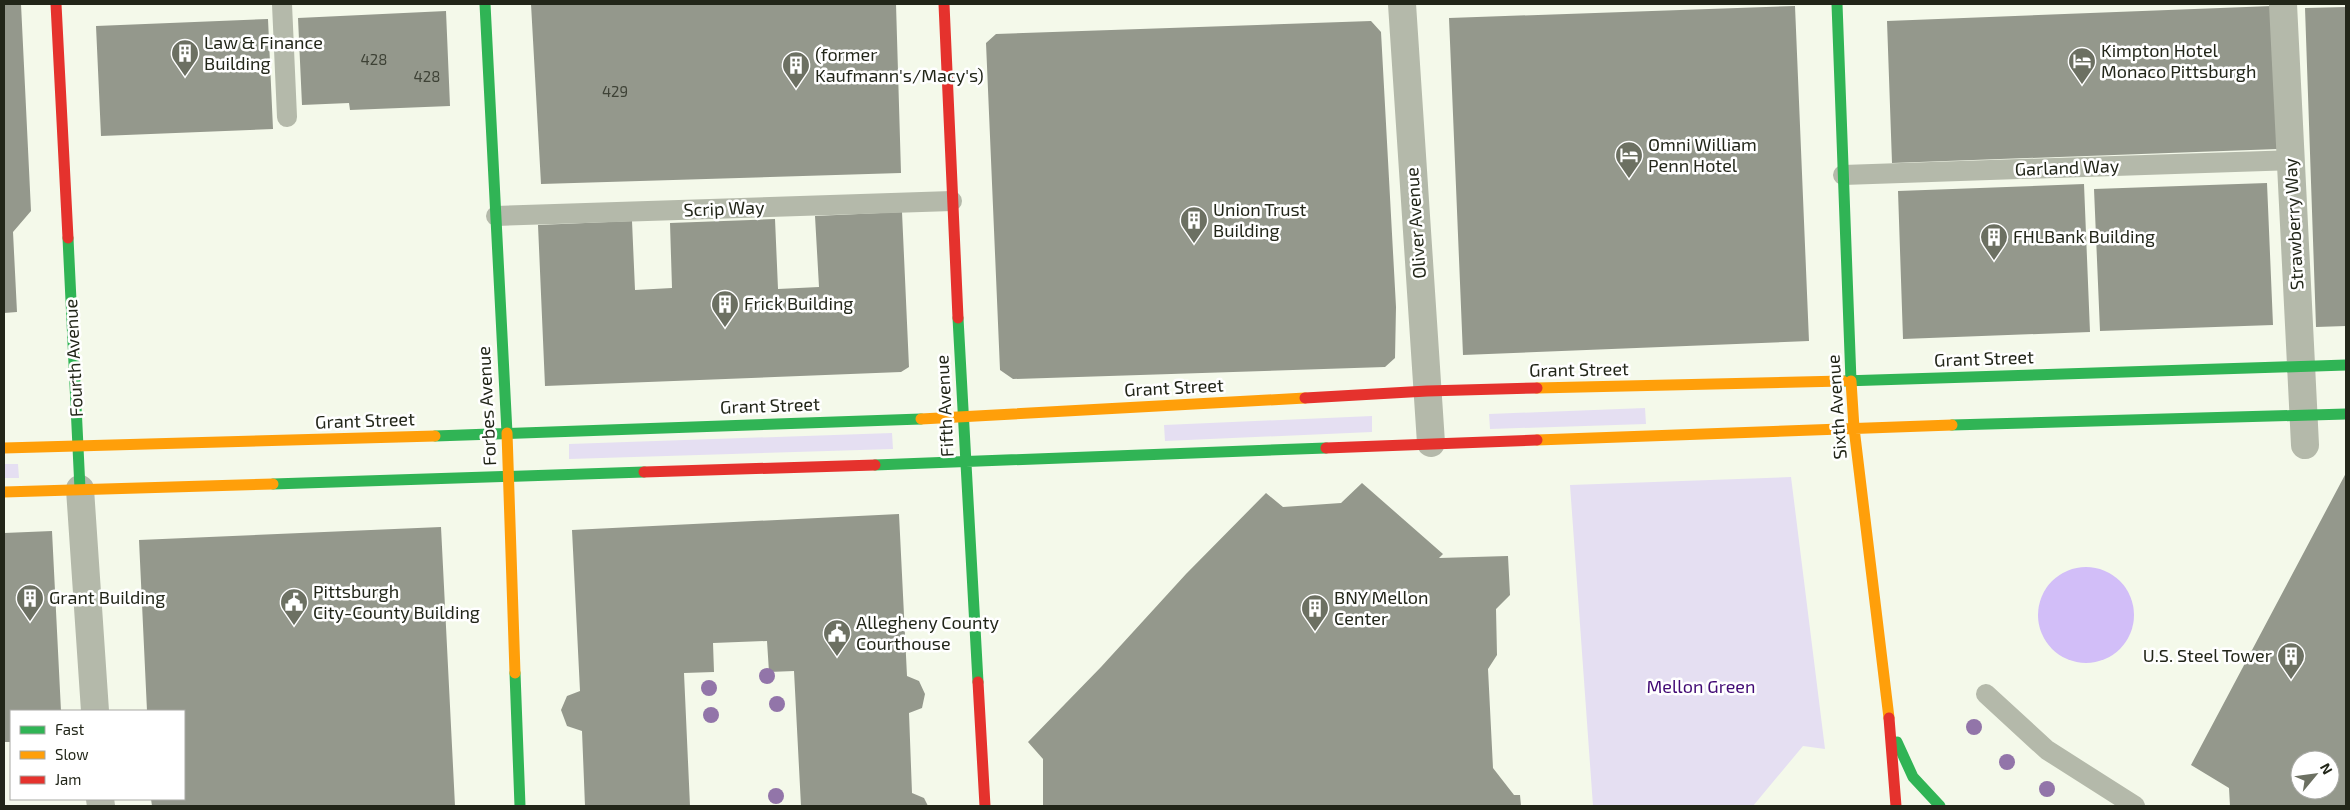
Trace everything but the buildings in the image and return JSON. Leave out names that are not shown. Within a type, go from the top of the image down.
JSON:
[{"type":"main road","name":"Fourth Avenue","points":[[56,4],[80,489]]},
{"type":"main road","name":"Forbes Avenue","points":[[485,4],[507,433],[520,806]]},
{"type":"main road","name":"Fifth Avenue","points":[[944,4],[952,201],[985,806]]},
{"type":"main road","name":"Sixth Avenue","points":[[1837,4],[1854,428],[1890,728],[1896,806]]},
{"type":"main road","name":"Grant Street","points":[[4,448],[964,417],[1427,391],[1852,382],[2346,365]]},
{"type":"main road","points":[[4,492],[966,462],[1854,428],[2346,414]]},
{"type":"main road","points":[[1890,728],[1914,777],[1940,806]]},
{"type":"street","name":"Oliver Avenue","points":[[1402,4],[1431,443]]},
{"type":"street","name":"Strawberry Way","points":[[2283,4],[2292,160],[2304,445]]},
{"type":"street","name":"Fourth Avenue","points":[[80,489],[95,710]]},
{"type":"lane","points":[[282,4],[287,117]]},
{"type":"lane","name":"Garland Way","points":[[1843,175],[2292,160]]},
{"type":"lane","name":"Scrip Way","points":[[496,216],[952,201]]},
{"type":"lane","points":[[1986,694],[2047,750],[2135,806]]},
{"type":"green space","points":[[1645,408],[1646,424],[1490,429],[1489,414]]},
{"type":"green space","points":[[1372,416],[1372,432],[1165,441],[1164,425]]},
{"type":"green space","points":[[892,433],[893,449],[569,459],[569,444]]},
{"type":"green space","points":[[4,464],[18,464],[19,478],[4,478]]},
{"type":"green space","name":"Mellon Green","points":[[1791,477],[1825,749],[1803,746],[1753,806],[1593,806],[1570,485]]},
{"type":"shaded area","points":[[2086,567],[2104,571],[2120,581],[2130,597],[2134,615],[2130,633],[2120,649],[2104,659],[2086,663],[2068,659],[2052,649],[2042,633],[2038,615],[2042,597],[2052,581],[2068,571]]},
{"type":"traffic: fast","points":[[485,4],[507,433]]},
{"type":"traffic: fast","points":[[1837,4],[1851,381]]},
{"type":"traffic: fast","points":[[68,238],[80,489]]},
{"type":"traffic: fast","points":[[958,318],[978,682]]},
{"type":"traffic: fast","points":[[1843,381],[2346,365]]},
{"type":"traffic: fast","points":[[1952,425],[2346,414]]},
{"type":"traffic: fast","points":[[435,436],[921,419]]},
{"type":"traffic: fast","points":[[875,465],[1326,448]]},
{"type":"traffic: fast","points":[[273,484],[644,472]]},
{"type":"traffic: fast","points":[[515,673],[520,806]]},
{"type":"traffic: fast","points":[[1897,742],[1913,777],[1940,806]]},
{"type":"traffic: slow","points":[[1537,388],[1843,381]]},
{"type":"traffic: slow","points":[[1851,381],[1854,428],[1889,718]]},
{"type":"traffic: slow","points":[[921,419],[1305,398]]},
{"type":"traffic: slow","points":[[1537,440],[1952,425]]},
{"type":"traffic: slow","points":[[507,433],[515,673]]},
{"type":"traffic: slow","points":[[4,448],[435,436]]},
{"type":"traffic: slow","points":[[4,492],[273,484]]},
{"type":"traffic: jam","points":[[56,4],[68,238]]},
{"type":"traffic: jam","points":[[944,4],[958,318]]},
{"type":"traffic: jam","points":[[1305,398],[1427,391],[1537,388]]},
{"type":"traffic: jam","points":[[1326,448],[1537,440]]},
{"type":"traffic: jam","points":[[644,472],[875,465]]},
{"type":"traffic: jam","points":[[978,682],[985,806]]},
{"type":"traffic: jam","points":[[1889,718],[1896,806]]},
{"type":"place","name":"Law & Finance Building","points":[[185,77]]},
{"type":"place","name":"Kimpton Hotel Monaco Pittsburgh","points":[[2082,85]]},
{"type":"place","name":"(former Kaufmann's/Macy's)","points":[[796,89]]},
{"type":"place","name":"Omni William Penn Hotel","points":[[1629,179]]},
{"type":"place","name":"Union Trust Building","points":[[1194,244]]},
{"type":"place","name":"FHLBank Building","points":[[1994,261]]},
{"type":"place","name":"Frick Building","points":[[725,328]]},
{"type":"place","name":"Grant Building","points":[[30,622]]},
{"type":"place","name":"Pittsburgh City-County Building","points":[[294,626]]},
{"type":"place","name":"BNY Mellon Center","points":[[1315,632]]},
{"type":"place","name":"Allegheny County Courthouse","points":[[837,657]]},
{"type":"place","name":"U.S. Steel Tower","points":[[2291,680]]}]
